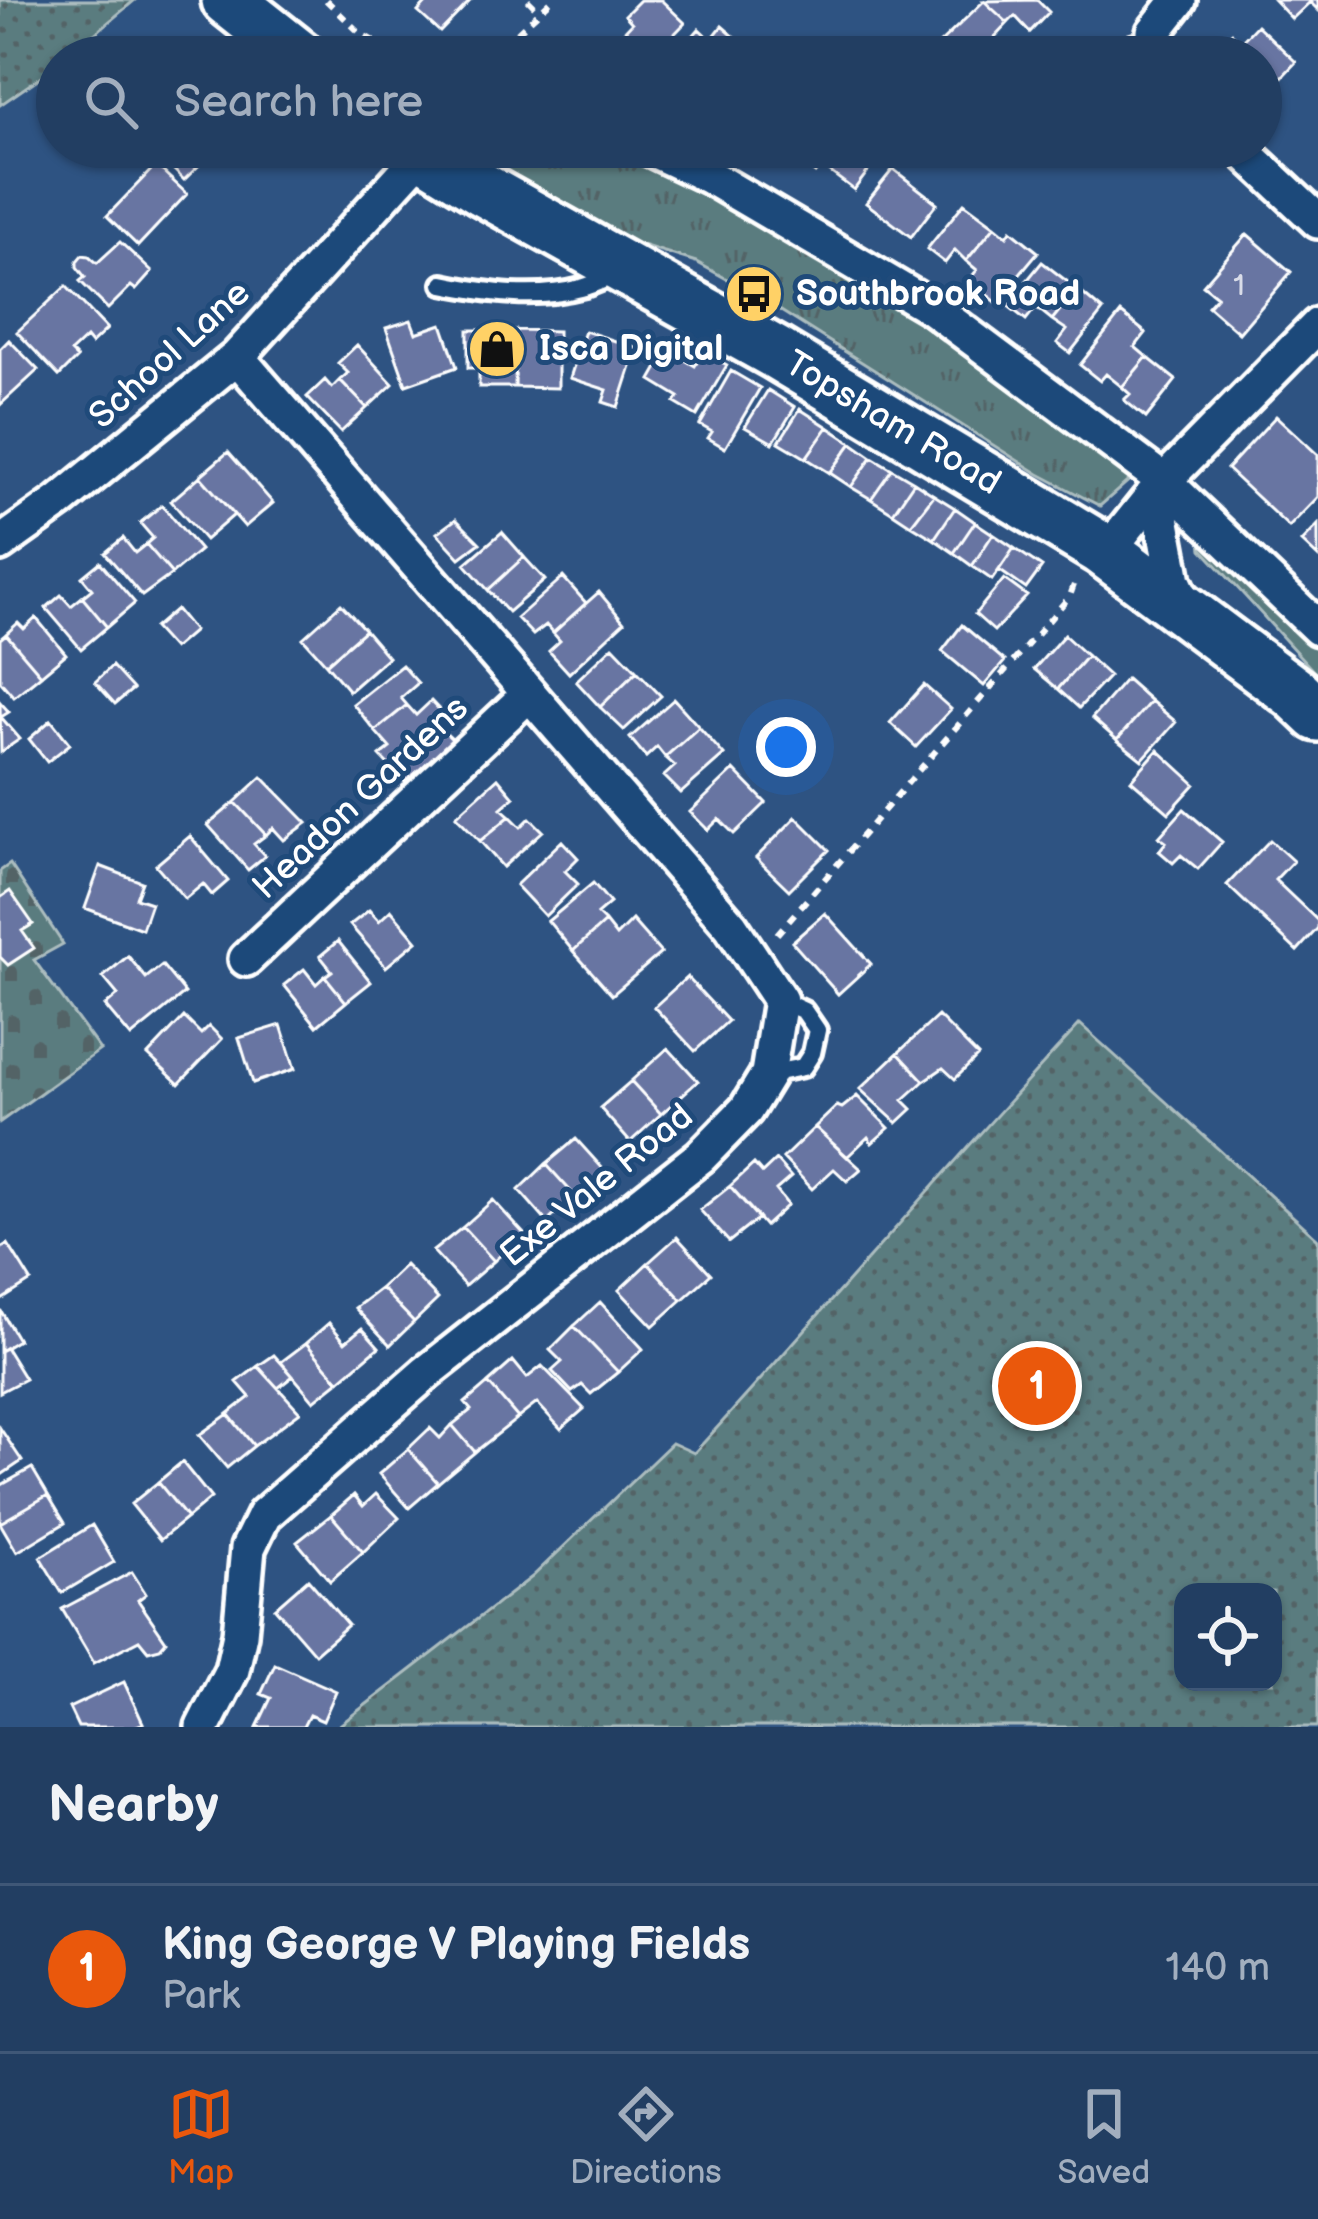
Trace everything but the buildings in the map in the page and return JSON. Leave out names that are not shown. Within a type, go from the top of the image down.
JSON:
[{"type":"main road","points":[[228,0],[273,36]]},
{"type":"main road","name":"Topsham Road","points":[[461,168],[630,272],[776,353],[1091,566],[1188,613],[1318,715]]},
{"type":"street","points":[[1152,36],[1179,0]]},
{"type":"street","name":"School Lane","points":[[0,544],[237,357],[422,168]]},
{"type":"street","points":[[691,168],[932,308],[1161,486],[1318,628]]},
{"type":"street","points":[[1261,168],[1318,221]]},
{"type":"street","points":[[1091,566],[1161,486],[1318,325]]},
{"type":"street","name":"Exe Vale Road","points":[[203,1727],[232,1670],[248,1549],[263,1515],[425,1373],[701,1156],[746,1110],[768,1074],[780,1000],[731,926],[237,357]]},
{"type":"street","points":[[1161,486],[1174,581],[1188,613]]},
{"type":"street","name":"Headon Gardens","points":[[246,959],[529,694]]},
{"type":"lane","points":[[443,284],[493,294],[522,294],[579,289],[630,272]]},
{"type":"path","points":[[326,0],[365,36]]},
{"type":"path","points":[[528,0],[539,11]]},
{"type":"path","points":[[512,36],[552,0]]},
{"type":"path","points":[[754,959],[1091,566]]},
{"type":"green space","points":[[0,0],[135,0],[92,36],[36,36],[36,80],[0,105]]},
{"type":"green space","points":[[490,168],[664,168],[776,226],[946,326],[1133,477],[1100,506],[1039,474],[696,262],[597,231]]},
{"type":"green space","points":[[1199,527],[1318,645],[1318,676],[1202,549]]},
{"type":"green space","points":[[10,864],[63,944],[34,960],[100,1050],[0,1122],[0,871]]},
{"type":"green space","points":[[1080,1024],[1318,1239],[1318,1727],[337,1727],[532,1577],[672,1443],[694,1453]]},
{"type":"place","name":"Southbrook Road","points":[[754,294]]},
{"type":"place","name":"Isca Digital","points":[[497,349]]},
{"type":"place","name":"King George V Playing Fields","points":[[1037,1386]]}]
